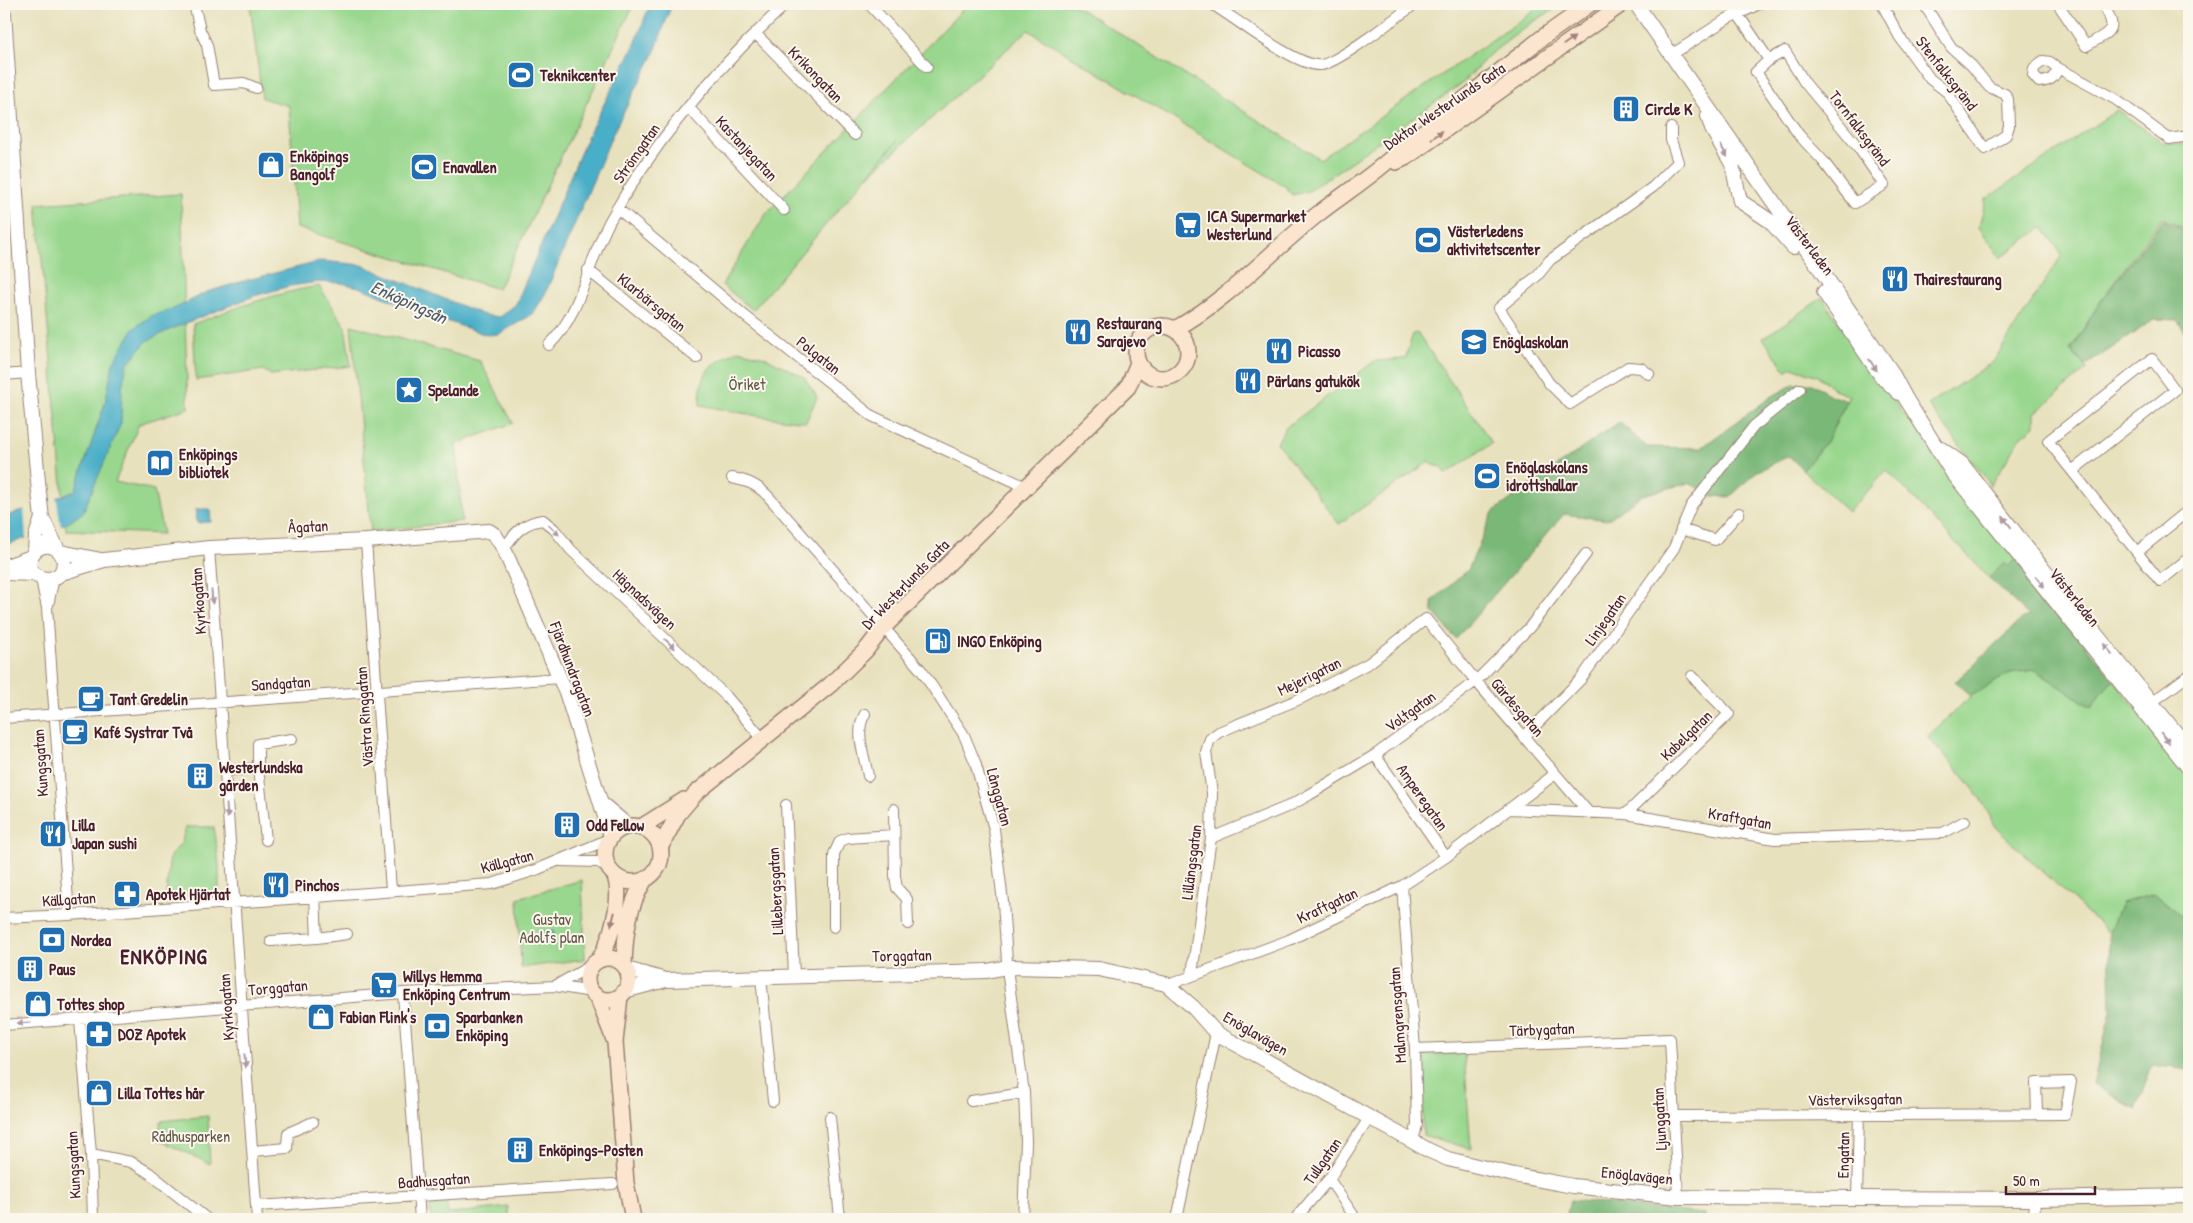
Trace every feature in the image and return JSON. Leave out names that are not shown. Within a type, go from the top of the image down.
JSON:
[{"type":"main road","name":"Doktor Westerlunds Gata","points":[[1381,169],[1399,150],[1492,76],[1590,4]]},
{"type":"main road","name":"Doktor Westerlunds Gata","points":[[1381,169],[1406,157],[1622,4]]},
{"type":"main road","name":"Dr Westerlunds Gata","points":[[1181,334],[1319,213],[1381,169]]},
{"type":"main road","name":"Dr Westerlunds Gata","points":[[644,880],[657,870],[662,854],[660,846],[678,814],[696,793],[830,685],[866,650],[883,628],[1128,387],[1152,376],[1165,378],[1180,371],[1188,354],[1181,334],[1165,326],[1155,326],[1147,330],[1138,342],[1136,350],[1138,363],[1128,387]]},
{"type":"main road","points":[[1138,363],[1152,376]]},
{"type":"main road","name":"Dr Westerlunds Gata","points":[[610,838],[696,793]]},
{"type":"main road","points":[[634,826],[650,831],[660,846]]},
{"type":"main road","points":[[610,838],[606,848],[619,896],[606,946],[588,975],[587,981],[595,994],[615,1042]]},
{"type":"main road","points":[[612,872],[624,881],[644,880]]},
{"type":"main road","points":[[633,1219],[626,1183],[615,1042],[622,993],[629,980],[625,967],[626,929],[630,908],[644,880]]},
{"type":"main road","points":[[596,962],[608,958],[616,960],[625,967]]},
{"type":"main road","points":[[595,994],[609,999],[622,993]]},
{"type":"street","points":[[194,4],[200,30],[207,45],[214,85],[244,84],[256,88]]},
{"type":"street","name":"Strömgatan","points":[[549,345],[570,317],[603,232],[640,170],[688,107],[755,33],[786,4]]},
{"type":"street","points":[[869,4],[927,67]]},
{"type":"street","points":[[1212,4],[1226,7],[1301,62],[1322,65],[1344,54],[1415,4]]},
{"type":"street","name":"Västerleden","points":[[1636,4],[1670,56],[1891,371],[1906,399],[1937,446],[1962,464],[2147,706],[2189,768]]},
{"type":"street","points":[[1670,56],[1737,13],[1748,11],[1758,4]]},
{"type":"street","name":"Stenfalksgränd","points":[[1882,4],[1904,44],[1930,79],[1947,92],[1985,149],[2006,135],[2009,126],[2008,99],[2005,94],[1989,86],[1972,66],[1955,52],[1924,4]]},
{"type":"street","points":[[2058,4],[2086,46],[2110,30],[2112,24],[2111,17],[2102,4]]},
{"type":"street","points":[[4,13],[28,373],[43,534],[33,554],[30,566],[48,576],[65,563],[59,550],[43,534]]},
{"type":"street","points":[[1737,13],[1769,60]]},
{"type":"street","name":"Krikongatan","points":[[755,33],[855,136]]},
{"type":"street","name":"Tornfalksgränd","points":[[1785,51],[1805,83],[1858,147],[1884,185],[1856,203],[1799,134],[1756,72],[1769,60],[1785,51]]},
{"type":"street","points":[[2058,68],[2120,102],[2168,139],[2189,136]]},
{"type":"street","name":"Västerleden","points":[[1705,106],[1712,129],[1732,164],[1740,201],[1770,221],[1793,247],[1882,378],[1906,399]]},
{"type":"street","name":"Kastanjegatan","points":[[688,107],[784,210]]},
{"type":"street","points":[[1649,374],[1641,368],[1628,368],[1570,404],[1549,383],[1499,308],[1537,276],[1550,260],[1653,188],[1670,172],[1678,162],[1671,140],[1671,128]]},
{"type":"street","points":[[1756,212],[1763,208],[1768,194]]},
{"type":"street","name":"Polgatan","points":[[617,208],[745,316],[872,416],[1026,487]]},
{"type":"street","name":"Klarbärsgatan","points":[[588,270],[697,358]]},
{"type":"street","points":[[2072,471],[2175,390],[2152,359],[2048,441],[2072,471],[2137,552],[2160,580],[2189,558]]},
{"type":"street","points":[[4,375],[28,373]]},
{"type":"street","name":"Linjegatan","points":[[1524,737],[1581,679],[1674,548],[1691,506],[1754,426],[1800,389]]},
{"type":"street","name":"Långgatan","points":[[732,478],[747,481],[762,491],[922,671],[964,735],[994,829],[1003,902],[1007,967],[1024,1093],[1023,1219]]},
{"type":"street","points":[[2137,552],[2189,510]]},
{"type":"street","points":[[1681,529],[1715,540],[1739,513]]},
{"type":"street","name":"Hägnadsvägen","points":[[504,549],[521,527],[533,521],[543,520],[554,529],[571,550],[726,696],[762,738]]},
{"type":"street","name":"Ågatan","points":[[4,573],[48,576],[104,560],[209,548],[366,541],[489,531],[495,535],[504,549]]},
{"type":"street","name":"Västra Ringgatan","points":[[366,541],[391,890]]},
{"type":"street","name":"Ågatan","points":[[4,567],[46,546],[104,560]]},
{"type":"street","name":"Kyrkogatan","points":[[209,548],[240,1008],[257,1219]]},
{"type":"street","name":"Fjärdhundragatan","points":[[504,549],[560,678],[602,804],[610,838]]},
{"type":"street","name":"Voltgatan","points":[[1211,838],[1289,806],[1375,755],[1476,681],[1529,628],[1586,554]]},
{"type":"street","name":"Kungsgatan","points":[[48,576],[47,608],[69,915]]},
{"type":"street","name":"Gärdesgatan","points":[[1426,619],[1476,681],[1589,813]]},
{"type":"street","name":"Mejerigatan","points":[[1206,752],[1213,735],[1302,698],[1369,663],[1426,619]]},
{"type":"street","points":[[2147,706],[2189,675]]},
{"type":"street","name":"Kabelgatan","points":[[1626,814],[1729,714],[1692,676]]},
{"type":"street","name":"Sandgatan","points":[[4,718],[560,678]]},
{"type":"street","name":"Västerleden","points":[[2147,706],[2189,749]]},
{"type":"street","points":[[865,714],[861,720],[861,733],[868,776]]},
{"type":"street","points":[[266,840],[258,768],[258,744],[292,739]]},
{"type":"street","name":"Lillängsgatan","points":[[1192,974],[1211,838],[1212,793],[1206,752]]},
{"type":"street","name":"Amperegatan","points":[[1375,755],[1446,857]]},
{"type":"street","points":[[224,772],[258,768]]},
{"type":"street","name":"Kraftgatan","points":[[1168,985],[1192,974],[1289,940],[1402,886],[1446,857],[1555,774]]},
{"type":"street","points":[[602,804],[634,826]]},
{"type":"street","name":"Lillebergsgatan","points":[[786,805],[794,975]]},
{"type":"street","points":[[894,809],[893,835],[897,888],[907,899],[908,924]]},
{"type":"street","name":"Kraftgatan","points":[[1508,809],[1626,814],[1775,840],[1943,832],[1965,821]]},
{"type":"street","points":[[834,928],[834,854],[840,841],[848,838],[893,835]]},
{"type":"street","name":"Källgatan","points":[[4,918],[69,915],[492,884],[536,870],[610,838]]},
{"type":"street","name":"Källgatan","points":[[555,862],[598,862],[612,872]]},
{"type":"street","name":"Malmgrensgatan","points":[[1402,886],[1415,1049],[1418,1125],[1413,1141]]},
{"type":"street","points":[[315,896],[317,938]]},
{"type":"street","points":[[271,941],[347,934]]},
{"type":"street","name":"Torggatan","points":[[555,986],[596,962]]},
{"type":"street","name":"Torggatan","points":[[625,967],[666,980]]},
{"type":"street","name":"Torggatan","points":[[622,993],[666,980],[988,971],[1007,967],[1099,969],[1168,985]]},
{"type":"street","points":[[761,977],[773,1101]]},
{"type":"street","name":"Enöglavägen","points":[[1168,985],[1216,1033],[1448,1159],[1514,1175],[1573,1186],[1678,1197],[2034,1199],[2189,1196]]},
{"type":"street","name":"Torggatan","points":[[4,1025],[240,1008],[403,993],[555,986],[595,994]]},
{"type":"street","points":[[403,993],[420,1219]]},
{"type":"street","name":"Kungsgatan","points":[[80,1020],[91,1154],[93,1219]]},
{"type":"street","points":[[1177,1219],[1216,1033]]},
{"type":"street","name":"Tärbygatan","points":[[1415,1049],[1670,1039]]},
{"type":"street","name":"Ljunggatan","points":[[1670,1039],[1678,1197]]},
{"type":"street","points":[[971,1101],[1024,1093]]},
{"type":"street","name":"Västerviksgatan","points":[[1674,1116],[2037,1113]]},
{"type":"street","name":"Engatan","points":[[1857,1198],[1859,1114]]},
{"type":"street","points":[[830,1117],[840,1219]]},
{"type":"street","name":"Tullgatan","points":[[1295,1219],[1329,1179],[1370,1117]]},
{"type":"street","points":[[253,1151],[287,1148],[288,1132],[314,1122]]},
{"type":"street","points":[[91,1154],[131,1162],[148,1172],[207,1219]]},
{"type":"street","points":[[1329,1179],[1356,1219]]},
{"type":"street","name":"Badhusgatan","points":[[257,1206],[613,1184]]},
{"type":"street","points":[[2034,1199],[2034,1219]]},
{"type":"green space","name":"Enavallen","points":[[250,4],[634,4],[498,289],[297,228],[289,106],[262,98]]},
{"type":"green space","points":[[968,4],[1072,4],[1320,159],[1544,4],[1563,4],[1531,23],[1489,55],[1464,82],[1309,191],[1292,195],[1286,187],[1028,30],[868,176],[897,141],[753,310],[722,285],[766,214]]},
{"type":"green space","points":[[2117,110],[2164,143],[2189,144],[2189,230],[2162,218],[2104,296],[2070,350],[2087,369],[2035,413],[2035,426],[2021,437],[1991,485],[1928,405],[1993,362],[2062,255],[2043,227],[2000,258],[1979,227],[1986,199]]},
{"type":"green space","points":[[181,194],[188,408],[139,424],[115,482],[154,490],[163,534],[66,530],[37,204]]},
{"type":"green space","points":[[2163,220],[2189,232],[2189,337],[2177,320],[2155,319],[2085,366],[2071,350],[2099,304]]},
{"type":"green space","points":[[319,286],[345,326],[351,366],[271,375],[263,370],[196,380],[193,324],[271,297]]},
{"type":"green space","points":[[1822,298],[1905,416],[1915,423],[2016,558],[2008,567],[2004,563],[1989,578],[1887,470],[1848,512],[1803,470],[1828,439],[1849,396],[1837,391],[1818,376],[1792,367],[1786,371],[1763,338]]},
{"type":"green space","points":[[351,325],[480,361],[513,423],[456,444],[462,521],[371,532]]},
{"type":"green space","points":[[1417,332],[1492,443],[1446,474],[1442,467],[1433,465],[1430,461],[1339,524],[1277,443],[1285,428],[1375,361],[1405,359],[1413,334]]},
{"type":"green space","name":"Öriket","points":[[739,350],[765,357],[804,377],[817,397],[806,422],[758,416],[700,405],[702,383],[708,370],[720,360]]},
{"type":"green space","points":[[1794,384],[1812,384],[1832,396],[1847,401],[1828,439],[1803,470],[1789,456],[1756,472],[1730,497],[1713,496],[1689,483],[1642,495],[1607,520],[1564,514],[1456,639],[1433,612],[1432,601],[1468,570],[1493,512],[1619,422],[1647,447],[1701,448],[1771,397]]},
{"type":"green space","points":[[2016,558],[2113,679],[2091,707],[2035,670],[2010,673],[1971,696],[1955,682],[2023,618],[2029,616],[1989,578],[2004,563],[2008,567]]},
{"type":"green space","points":[[2035,670],[2091,707],[2113,679],[2189,775],[2189,922],[2155,894],[2121,903],[2109,933],[1996,828],[1975,791],[1927,737],[1971,696],[2010,673]]},
{"type":"green space","points":[[186,827],[214,827],[219,865],[219,891],[166,894],[170,856],[181,844]]},
{"type":"green space","name":"Gustav Adolfs plan","points":[[582,880],[585,959],[521,968],[518,898]]},
{"type":"green space","points":[[2155,894],[2189,922],[2189,1070],[2152,1065],[2136,1110],[2093,1084],[2111,1011],[2109,933],[2121,903]]},
{"type":"green space","points":[[1464,1053],[1471,1149],[1423,1135],[1422,1055]]},
{"type":"green space","name":"Rådhusparken","points":[[208,1116],[210,1164],[157,1139],[161,1121]]},
{"type":"green space","points":[[446,1199],[448,1214],[508,1207],[509,1219],[431,1219],[429,1202]]},
{"type":"green space","points":[[1570,1200],[1705,1214],[1705,1219],[1566,1219]]},
{"type":"water","name":"Enköpingsån","points":[[650,4],[672,4],[654,54],[614,131],[545,294],[533,314],[499,334],[487,335],[418,311],[359,287],[341,283],[318,282],[290,286],[254,296],[171,329],[147,341],[127,364],[122,387],[121,423],[83,512],[70,522],[4,546],[4,517],[75,491],[105,403],[113,363],[133,329],[151,316],[176,308],[207,292],[323,261],[362,265],[484,315],[500,317],[516,304],[588,135],[636,42]]},
{"type":"water","points":[[196,509],[210,509],[211,522],[197,523]]},
{"type":"water","points":[[538,931],[554,931],[554,945],[539,945]]},
{"type":"pier","points":[[56,495],[61,528],[26,539],[24,507]]},
{"type":"place","name":"Teknikcenter","points":[[521,75]]},
{"type":"place","name":"Circle K","points":[[1626,109]]},
{"type":"place","name":"Enköpings Bangolf","points":[[271,165]]},
{"type":"place","name":"Enavallen","points":[[424,167]]},
{"type":"place","name":"ICA Supermarket Westerlund","points":[[1188,225]]},
{"type":"place","name":"Västerledens aktivitetscenter","points":[[1428,240]]},
{"type":"place","name":"Thairestaurang","points":[[1895,279]]},
{"type":"place","name":"Restaurang Sarajevo","points":[[1078,332]]},
{"type":"place","name":"Enöglaskolan","points":[[1474,342]]},
{"type":"place","name":"Picasso","points":[[1279,351]]},
{"type":"place","name":"Pärlans gatukök","points":[[1248,381]]},
{"type":"place","name":"Spelande","points":[[409,390]]},
{"type":"place","name":"Enköpings bibliotek","points":[[160,463]]},
{"type":"place","name":"Enöglaskolans idrottshallar","points":[[1487,476]]},
{"type":"place","name":"INGO Enköping","points":[[938,641]]},
{"type":"place","name":"Tant Gredelin","points":[[91,699]]},
{"type":"place","name":"Kafé Systrar Två","points":[[75,732]]},
{"type":"place","name":"Westerlundska gården","points":[[200,776]]},
{"type":"place","name":"Odd Fellow","points":[[567,825]]},
{"type":"place","name":"Lilla Japan sushi","points":[[53,834]]},
{"type":"place","name":"Pinchos","points":[[276,885]]},
{"type":"place","name":"Apotek Hjärtat","points":[[127,894]]},
{"type":"place","name":"Nordea","points":[[52,940]]},
{"type":"place","name":"Paus","points":[[30,969]]},
{"type":"place","name":"Willys Hemma Enköping Centrum","points":[[384,985]]},
{"type":"place","name":"Tottes shop","points":[[38,1004]]},
{"type":"place","name":"Fabian Flink's","points":[[321,1017]]},
{"type":"place","name":"Sparbanken Enköping","points":[[437,1026]]},
{"type":"place","name":"DOZ Apotek","points":[[99,1034]]},
{"type":"place","name":"Lilla Tottes hår","points":[[99,1093]]},
{"type":"place","name":"Enköpings-Posten","points":[[520,1150]]},
{"type":"district","name":"ENKÖPING","points":[[164,956]]}]
